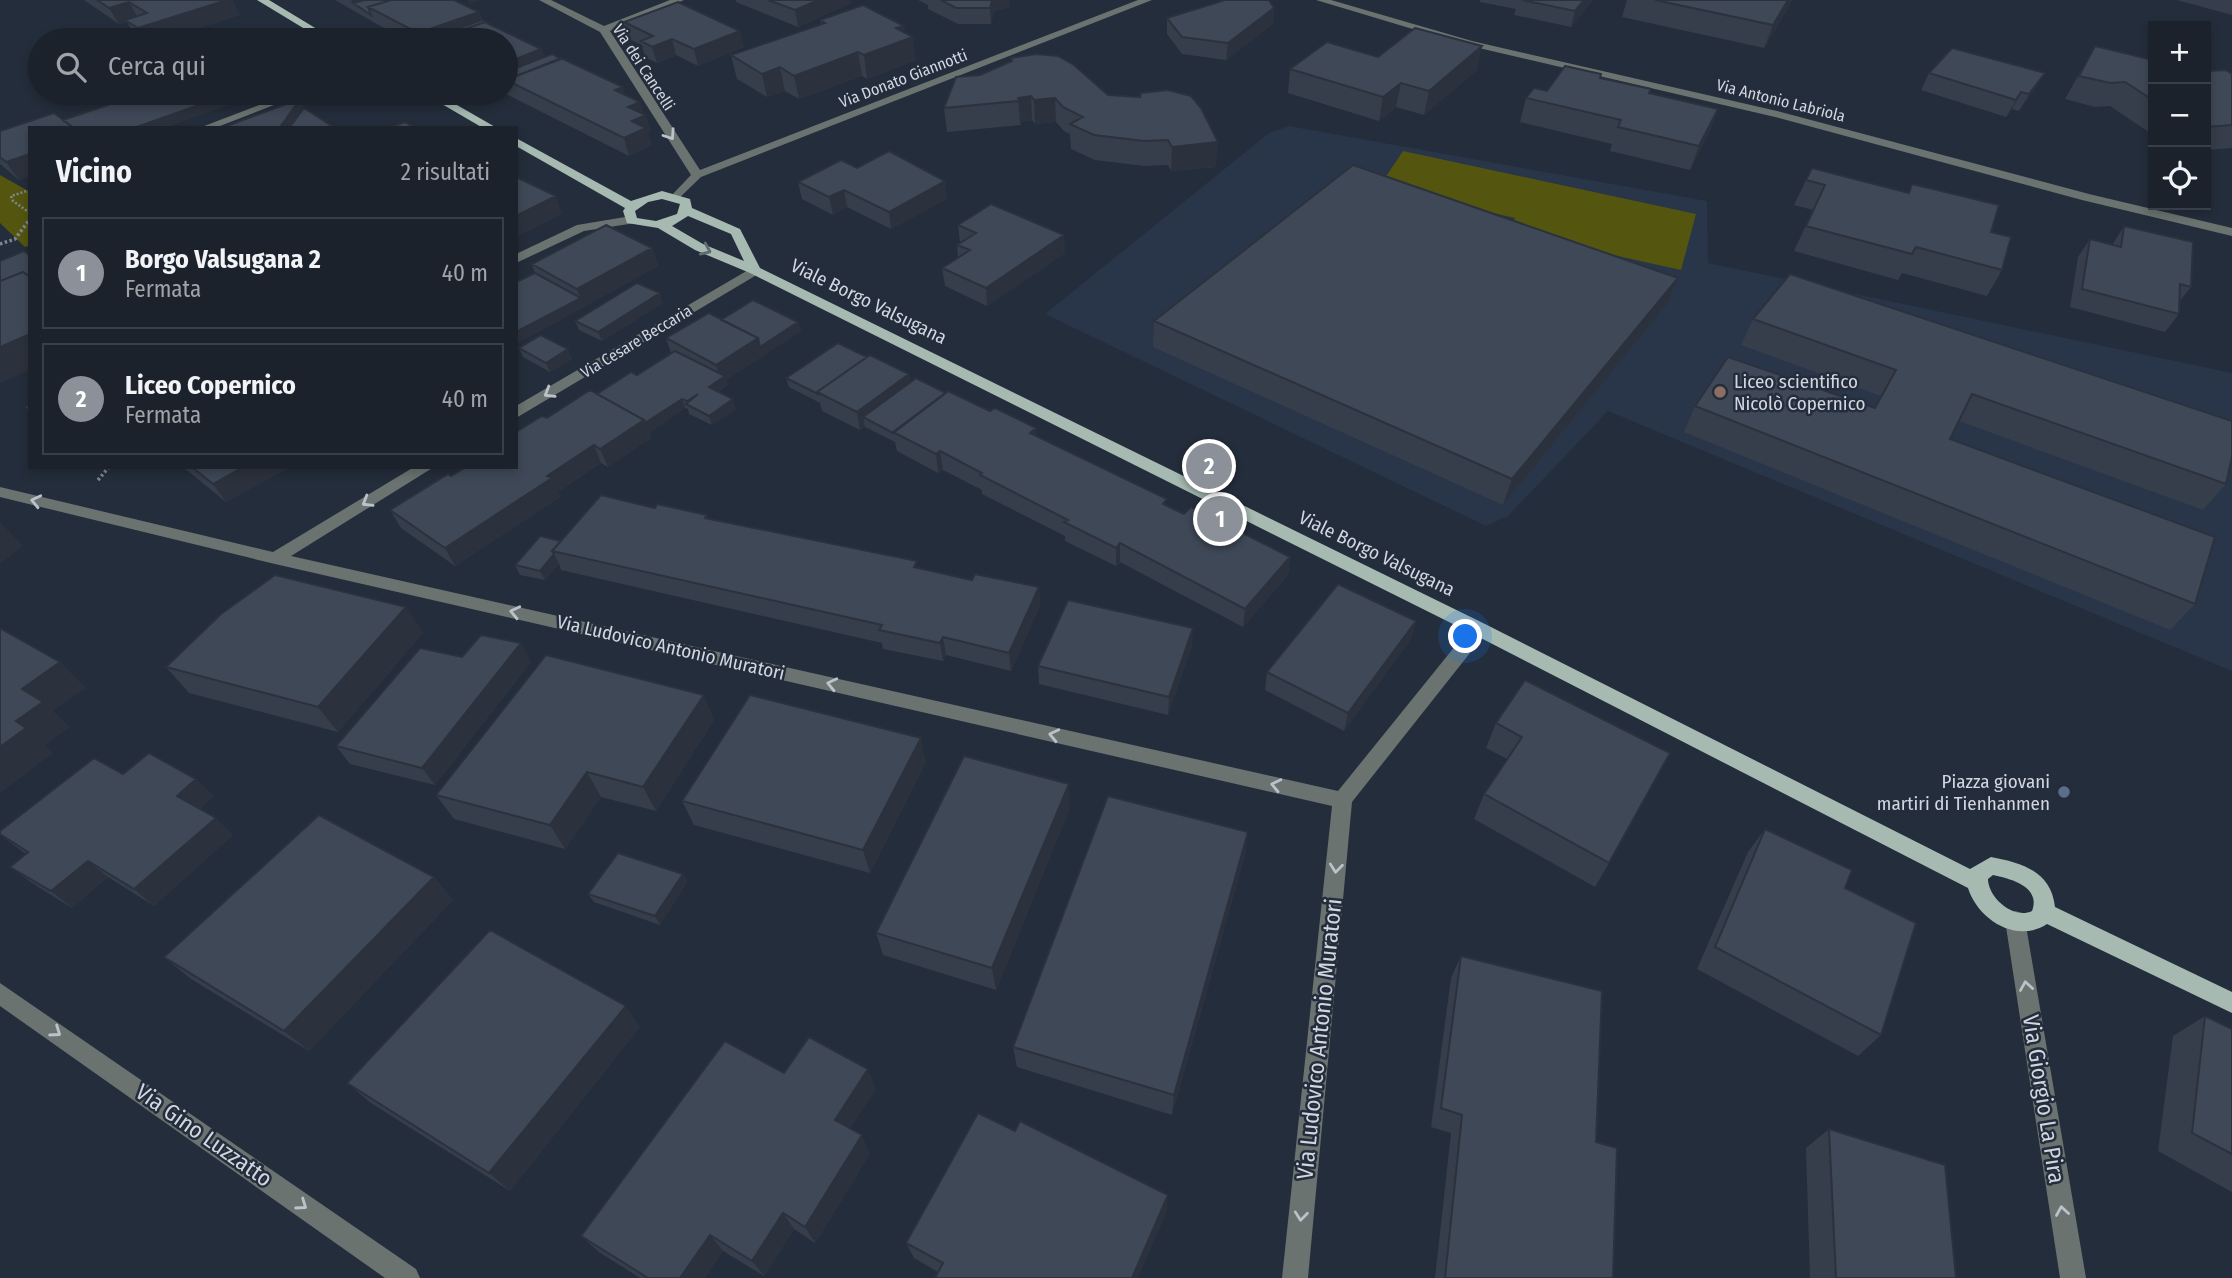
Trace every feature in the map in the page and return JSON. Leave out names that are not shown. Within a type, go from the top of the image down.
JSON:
[{"type":"main road","points":[[261,0],[309,28]]},
{"type":"main road","points":[[450,105],[488,126]]},
{"type":"main road","name":"Viale Borgo Valsugana","points":[[518,142],[594,183],[643,225],[660,225],[699,247],[755,270],[1479,629],[1976,882],[1983,900],[2003,916],[2015,920]]},
{"type":"main road","name":"Viale Borgo Valsugana","points":[[594,183],[646,198],[662,195],[676,197]]},
{"type":"main road","points":[[660,225],[677,219],[686,210],[686,202],[676,197]]},
{"type":"main road","points":[[631,213],[646,198]]},
{"type":"main road","points":[[686,210],[736,232],[755,270]]},
{"type":"main road","points":[[1976,882],[1983,869],[1991,866],[2013,869],[2041,891],[2045,900],[2044,912],[2036,921],[2015,920]]},
{"type":"main road","points":[[2044,912],[2232,1003]]},
{"type":"street","name":"Via dei Cancelli","points":[[544,0],[604,30],[696,175]]},
{"type":"street","points":[[604,30],[680,0]]},
{"type":"street","name":"Via Donato Giannotti","points":[[676,197],[696,175],[1147,0]]},
{"type":"street","name":"Via Antonio Labriola","points":[[1321,0],[1470,43],[1777,114],[2059,190],[2232,232]]},
{"type":"street","points":[[209,126],[267,105]]},
{"type":"street","points":[[518,259],[581,228],[631,213]]},
{"type":"street","name":"Via Cesare Beccaria","points":[[518,412],[755,270]]},
{"type":"street","points":[[275,558],[423,469]]},
{"type":"street","name":"Via Ludovico Antonio Muratori","points":[[0,492],[275,558],[1342,800],[1295,1278]]},
{"type":"street","points":[[1342,800],[1479,629]]},
{"type":"street","name":"Via Giorgio La Pira","points":[[2015,920],[2073,1278]]},
{"type":"street","name":"Via Gino Luzzatto","points":[[0,993],[407,1278]]},
{"type":"path","points":[[28,191],[11,196],[13,201],[28,212]]},
{"type":"path","points":[[0,244],[15,239],[28,222]]},
{"type":"shaded area","name":"Liceo scientifico Nicolò Copernico","points":[[1289,126],[1707,201],[1708,263],[2232,373],[2232,671],[1608,411],[1508,516],[1486,526],[1045,314],[1269,133]]},
{"type":"shaded area","points":[[1403,151],[1696,214],[1681,270],[1509,232],[1515,218],[1379,187]]},
{"type":"shaded area","points":[[0,175],[28,191],[28,246],[25,247],[0,223]]},
{"type":"building","points":[[97,0],[227,0],[138,28],[125,20],[147,13],[129,2],[109,8]]},
{"type":"building","points":[[391,0],[368,7],[371,15],[353,3]]},
{"type":"building","points":[[391,0],[454,0],[479,12],[433,28],[408,28],[368,7]]},
{"type":"building","points":[[768,0],[819,0],[795,10]]},
{"type":"building","points":[[941,0],[992,0],[990,8],[956,8]]},
{"type":"building","points":[[1225,0],[1269,0],[1274,8],[1228,43],[1182,37],[1167,18]]},
{"type":"building","points":[[1522,0],[1584,0],[1575,11]]},
{"type":"building","points":[[1655,0],[1788,0],[1773,25]]},
{"type":"building","points":[[678,2],[740,31],[694,49],[672,39],[652,47],[641,41],[653,36],[624,22]]},
{"type":"building","points":[[863,5],[904,26],[896,28],[913,37],[864,55],[858,52],[794,76],[780,67],[762,74],[731,55],[825,23],[820,20]]},
{"type":"building","points":[[482,20],[495,27],[485,22],[459,28]]},
{"type":"building","points":[[485,22],[497,28],[468,28]]},
{"type":"building","points":[[1415,28],[1482,46],[1429,91],[1401,83],[1383,97],[1290,69],[1327,42],[1378,57]]},
{"type":"building","points":[[518,38],[541,49],[518,58]]},
{"type":"building","points":[[2095,46],[2148,59],[2148,97],[2125,82],[2110,83],[2079,76]]},
{"type":"building","points":[[1952,48],[2045,73],[2029,94],[2021,92],[2016,100],[1929,73]]},
{"type":"building","points":[[552,54],[561,59],[518,75],[518,67]]},
{"type":"building","points":[[1036,54],[1058,56],[1074,65],[1108,95],[1140,97],[1141,93],[1168,90],[1191,96],[1201,108],[1218,142],[1172,147],[1168,140],[1144,141],[1094,135],[1070,124],[1083,117],[1063,107],[1055,98],[1034,100],[1031,96],[1018,98],[1019,101],[944,108],[956,77],[980,75],[1012,61],[1011,58]]},
{"type":"building","points":[[561,58],[623,87],[615,90],[640,102],[628,107],[646,115],[632,121],[646,128],[624,138],[518,86],[518,75]]},
{"type":"building","points":[[1565,66],[1601,74],[1600,78],[1651,89],[1649,93],[1718,109],[1699,146],[1618,127],[1621,120],[1526,98],[1534,88],[1547,91]]},
{"type":"building","points":[[2226,70],[2232,74],[2232,125],[2211,127],[2211,71]]},
{"type":"building","points":[[107,105],[199,105],[140,126],[71,126],[63,120]]},
{"type":"building","points":[[284,105],[296,105],[281,126],[226,126]]},
{"type":"building","points":[[304,108],[332,126],[290,126]]},
{"type":"building","points":[[54,113],[71,126],[28,126],[28,155],[6,162],[0,157],[0,131]]},
{"type":"building","points":[[405,122],[412,126],[394,126]]},
{"type":"building","points":[[889,151],[945,181],[889,212],[844,190],[829,197],[798,182],[841,160],[857,168]]},
{"type":"building","points":[[1353,165],[1678,278],[1512,479],[1154,321]]},
{"type":"building","points":[[1812,168],[1909,193],[1912,184],[1999,205],[1991,232],[2011,237],[2002,270],[1916,247],[1912,254],[1806,226],[1825,185],[1806,180]]},
{"type":"building","points":[[518,178],[556,196],[518,215]]},
{"type":"building","points":[[991,204],[1064,235],[986,288],[942,268],[970,250],[957,245],[976,233],[958,225]]},
{"type":"building","points":[[606,225],[652,248],[577,289],[532,264]]},
{"type":"building","points":[[2124,226],[2193,242],[2191,287],[2180,284],[2179,314],[2082,289],[2090,239],[2121,247]]},
{"type":"building","points":[[24,251],[28,254],[28,276],[23,272],[0,281],[0,261]]},
{"type":"building","points":[[23,272],[28,276],[28,335],[0,347],[0,281]]},
{"type":"building","points":[[535,273],[581,298],[518,331],[518,281]]},
{"type":"building","points":[[1790,274],[2232,421],[2232,457],[2226,484],[1972,394],[1950,439],[2215,537],[2195,604],[1695,406],[1728,357],[1875,408],[1896,370],[1753,319]]},
{"type":"building","points":[[637,283],[660,293],[598,332],[575,321]]},
{"type":"building","points":[[753,300],[798,322],[760,347],[758,338],[721,320]]},
{"type":"building","points":[[709,313],[758,338],[716,365],[666,338]]},
{"type":"building","points":[[541,335],[568,349],[546,363],[519,348]]},
{"type":"building","points":[[838,343],[867,357],[817,392],[818,394],[786,378]]},
{"type":"building","points":[[675,351],[725,376],[709,387],[733,399],[709,416],[686,404],[698,394],[687,401],[682,399],[645,423],[597,394],[631,372],[637,375]]},
{"type":"building","points":[[870,355],[909,374],[857,412],[817,392]]},
{"type":"building","points":[[916,378],[946,393],[893,433],[863,417]]},
{"type":"building","points":[[590,390],[644,420],[600,449],[594,445],[547,476],[552,478],[445,548],[390,510],[448,474],[451,476],[463,469],[518,469],[518,431],[542,416],[547,418]]},
{"type":"building","points":[[948,391],[990,411],[995,408],[1036,428],[1030,433],[1167,499],[1163,504],[1184,514],[1191,507],[1290,557],[1245,609],[1120,543],[1116,548],[1064,522],[1068,520],[980,475],[982,473],[940,451],[936,454],[893,432]]},
{"type":"building","points":[[194,469],[239,469],[213,484]]},
{"type":"building","points":[[601,495],[655,508],[657,504],[707,515],[705,518],[917,561],[914,567],[972,580],[975,574],[1039,587],[1009,653],[943,637],[940,643],[879,630],[882,625],[552,551]]},
{"type":"building","points":[[540,536],[561,541],[540,571],[515,565]]},
{"type":"building","points":[[275,575],[406,607],[318,707],[166,667],[221,614]]},
{"type":"building","points":[[1338,584],[1416,621],[1348,713],[1267,672]]},
{"type":"building","points":[[1068,600],[1193,628],[1169,697],[1038,666]]},
{"type":"building","points":[[0,628],[60,662],[22,689],[43,702],[16,721],[26,728],[0,747]]},
{"type":"building","points":[[481,635],[521,643],[422,768],[336,746],[420,648],[462,657]]},
{"type":"building","points":[[546,655],[704,695],[643,787],[587,772],[550,825],[436,795]]},
{"type":"building","points":[[1525,680],[1670,753],[1609,863],[1484,794],[1522,737],[1496,723]]},
{"type":"building","points":[[750,695],[921,738],[863,850],[682,801]]},
{"type":"building","points":[[149,753],[196,779],[177,796],[216,818],[134,889],[88,861],[51,891],[10,867],[28,852],[0,834],[0,831],[94,758],[123,774]]},
{"type":"building","points":[[964,756],[1069,784],[992,968],[876,933]]},
{"type":"building","points":[[1108,796],[1248,832],[1174,1095],[1013,1047]]},
{"type":"building","points":[[319,815],[434,877],[284,1031],[164,957]]},
{"type":"building","points":[[1765,829],[1852,870],[1845,888],[1916,923],[1881,1035],[1715,947]]},
{"type":"building","points":[[618,853],[683,874],[655,916],[588,894]]},
{"type":"building","points":[[490,930],[626,1006],[489,1173],[347,1083]]},
{"type":"building","points":[[1461,956],[1602,991],[1596,1142],[1617,1148],[1613,1278],[1445,1278],[1462,1115],[1441,1108]]},
{"type":"building","points":[[2205,1016],[2232,1029],[2232,1154],[2192,1133]]},
{"type":"building","points":[[809,1037],[868,1069],[835,1120],[862,1135],[805,1227],[783,1213],[752,1261],[710,1235],[680,1278],[648,1278],[581,1236],[725,1041],[784,1073]]},
{"type":"building","points":[[978,1113],[1015,1131],[1020,1121],[1168,1195],[1132,1278],[935,1278],[943,1263],[906,1243]]},
{"type":"building","points":[[1829,1129],[1945,1165],[1956,1278],[1836,1278]]},
{"type":"place","name":"Liceo scientifico Nicolò Copernico","points":[[1720,392]]},
{"type":"place","name":"Liceo Copernico","points":[[1209,466]]},
{"type":"place","name":"Borgo Valsugana 2","points":[[1220,519]]},
{"type":"place","name":"Piazza giovani martiri di Tienhanmen","points":[[2064,792]]}]
